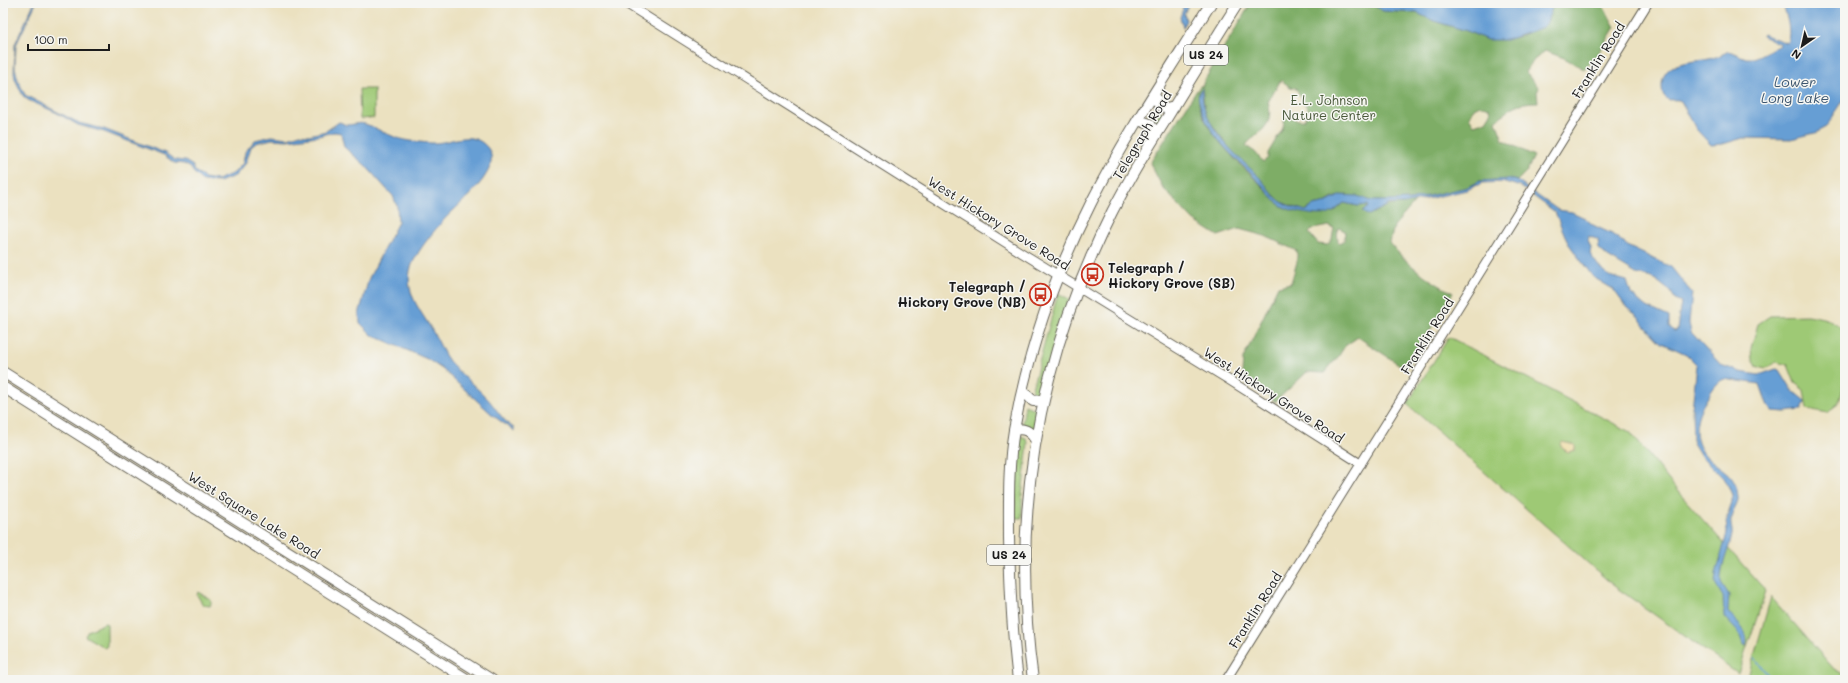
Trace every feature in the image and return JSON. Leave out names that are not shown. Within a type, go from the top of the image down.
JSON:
[{"type":"highway","name":"Telegraph Road","points":[[1058,274],[1091,202],[1138,120],[1211,3]]},
{"type":"highway","name":"Telegraph Road","points":[[1079,287],[1112,211],[1156,135],[1238,3]]},
{"type":"highway","points":[[1154,95],[1160,106],[1167,109],[1174,107]]},
{"type":"highway","points":[[1138,120],[1150,124],[1156,135]]},
{"type":"highway","name":"US 24","points":[[1018,680],[1012,624],[1009,564],[1009,508],[1014,430],[1038,334],[1058,274]]},
{"type":"highway","name":"US 24","points":[[1033,680],[1026,625],[1025,544],[1027,495],[1043,400],[1056,355],[1079,287]]},
{"type":"highway","name":"West Square Lake Road","points":[[3,372],[492,680]]},
{"type":"highway","name":"West Square Lake Road","points":[[3,387],[468,680]]},
{"type":"highway","points":[[1023,391],[1032,401],[1043,400]]},
{"type":"highway","points":[[1014,430],[1025,430],[1030,432],[1036,441]]},
{"type":"street","name":"West Hickory Grove Road","points":[[625,3],[1361,464]]},
{"type":"street","name":"Franklin Road","points":[[1226,680],[1648,3]]},
{"type":"green space","name":"E.L. Johnson Nature Center","points":[[1251,3],[1370,3],[1383,11],[1417,13],[1434,21],[1467,31],[1485,39],[1506,40],[1520,36],[1546,24],[1552,9],[1551,3],[1616,3],[1603,6],[1615,27],[1596,58],[1584,69],[1564,58],[1545,51],[1534,60],[1525,72],[1539,88],[1537,92],[1538,102],[1519,104],[1506,112],[1496,121],[1503,140],[1534,156],[1527,171],[1517,181],[1510,179],[1480,181],[1468,187],[1410,200],[1372,201],[1347,195],[1333,198],[1323,204],[1313,206],[1305,211],[1281,202],[1233,153],[1208,119],[1205,112],[1202,88],[1199,91],[1199,103],[1203,116],[1210,129],[1220,142],[1273,199],[1282,206],[1301,212],[1334,212],[1344,203],[1358,206],[1368,205],[1369,207],[1363,210],[1374,213],[1385,207],[1416,201],[1394,226],[1390,243],[1403,258],[1419,271],[1453,293],[1406,369],[1358,337],[1345,346],[1338,357],[1324,373],[1307,372],[1275,402],[1242,373],[1243,359],[1278,286],[1291,283],[1297,262],[1297,251],[1265,236],[1239,229],[1218,236],[1193,220],[1163,188],[1150,163],[1197,90],[1201,85],[1202,87],[1204,81]],"holes":[[[1281,80],[1290,87],[1296,88],[1303,102],[1308,108],[1308,114],[1304,120],[1285,117],[1283,128],[1268,153],[1268,158],[1263,162],[1255,152],[1246,146],[1267,124],[1270,112],[1268,102]],[[1480,105],[1490,108],[1491,113],[1486,121],[1474,125],[1469,117],[1474,108]],[[1329,226],[1334,228],[1332,239],[1328,245],[1318,244],[1309,233],[1313,229]],[[1339,228],[1345,231],[1344,241],[1340,244],[1338,242],[1337,230]]]},
{"type":"green space","points":[[359,89],[374,89],[374,118],[360,119]]},
{"type":"green space","points":[[1154,106],[1159,111],[1164,113],[1157,125],[1154,121],[1147,117]]},
{"type":"green space","points":[[1058,293],[1069,299],[1039,397],[1032,395],[1031,392]]},
{"type":"green space","points":[[1807,315],[1832,321],[1840,327],[1845,337],[1845,365],[1842,393],[1838,403],[1828,413],[1807,409],[1804,390],[1795,383],[1788,365],[1776,362],[1765,369],[1756,366],[1752,360],[1751,348],[1758,324],[1770,316]]},
{"type":"green space","points":[[1449,337],[1630,432],[1679,493],[1766,591],[1738,674],[1614,586],[1407,404]]},
{"type":"green space","points":[[1025,405],[1038,409],[1034,430],[1022,425]]},
{"type":"green space","points":[[1021,436],[1026,438],[1028,443],[1022,496],[1022,518],[1015,518],[1016,462]]},
{"type":"green space","points":[[198,592],[211,600],[210,606],[203,605],[197,595]]},
{"type":"green space","points":[[1771,597],[1834,669],[1845,675],[1845,680],[1747,680]]},
{"type":"green space","points":[[105,623],[107,624],[107,646],[105,648],[85,636],[88,631]]},
{"type":"sand","points":[[1562,442],[1575,445],[1575,450],[1568,452],[1562,448],[1560,444]]},
{"type":"water","points":[[34,3],[36,3],[16,45],[15,67],[18,80],[25,95],[79,123],[104,129],[165,153],[175,160],[185,161],[193,166],[195,171],[204,178],[217,180],[234,173],[243,163],[245,152],[255,140],[272,136],[288,138],[300,134],[309,135],[326,131],[339,122],[347,125],[362,123],[400,139],[410,141],[438,143],[472,138],[484,144],[491,153],[491,163],[486,174],[469,196],[443,221],[424,244],[412,265],[409,280],[412,296],[449,361],[486,397],[506,422],[514,428],[514,431],[495,417],[442,369],[427,359],[372,335],[360,323],[359,314],[369,278],[398,222],[397,206],[393,196],[365,165],[344,147],[341,133],[334,132],[318,136],[287,140],[272,139],[256,143],[251,147],[246,163],[235,176],[219,182],[202,181],[191,168],[184,164],[174,163],[164,155],[104,132],[78,125],[57,113],[28,100],[23,96],[15,79],[14,73],[15,44]]},
{"type":"water","points":[[1180,3],[1183,3],[1185,7],[1186,3],[1189,3],[1184,14],[1186,20],[1183,28],[1180,17],[1183,9]]},
{"type":"water","points":[[1370,3],[1551,3],[1553,5],[1546,24],[1541,28],[1506,40],[1487,40],[1467,31],[1434,21],[1417,13],[1383,11]]},
{"type":"water","name":"Lower Long Lake","points":[[1783,3],[1845,3],[1845,98],[1826,127],[1815,133],[1791,139],[1743,138],[1723,144],[1711,145],[1696,129],[1681,101],[1669,100],[1665,97],[1662,88],[1664,76],[1673,67],[1687,62],[1719,56],[1729,51],[1746,58],[1754,58],[1780,45],[1763,36],[1763,34],[1787,43],[1789,28]]},
{"type":"water","points":[[1202,88],[1203,102],[1213,127],[1231,149],[1260,178],[1274,196],[1286,204],[1306,211],[1313,206],[1323,204],[1341,195],[1357,196],[1372,201],[1410,200],[1468,187],[1480,181],[1510,179],[1517,181],[1558,210],[1572,212],[1585,218],[1593,225],[1614,235],[1629,247],[1671,267],[1692,293],[1689,323],[1691,332],[1721,365],[1740,372],[1759,375],[1776,369],[1780,370],[1793,391],[1805,401],[1802,410],[1785,412],[1772,411],[1767,404],[1760,384],[1724,379],[1715,386],[1701,408],[1696,429],[1698,443],[1701,450],[1731,477],[1737,489],[1738,500],[1731,517],[1731,541],[1723,564],[1721,582],[1729,595],[1728,612],[1744,631],[1747,641],[1746,647],[1743,645],[1739,633],[1724,617],[1723,597],[1715,583],[1727,533],[1726,519],[1732,502],[1732,495],[1726,481],[1701,456],[1693,443],[1692,408],[1697,365],[1686,354],[1660,342],[1644,325],[1638,316],[1627,308],[1613,289],[1593,277],[1568,243],[1555,212],[1521,187],[1505,182],[1482,183],[1467,190],[1404,204],[1390,204],[1369,215],[1362,211],[1369,207],[1368,205],[1358,206],[1344,203],[1331,213],[1324,215],[1305,213],[1286,208],[1271,197],[1263,186],[1226,149],[1210,128],[1204,117],[1198,96]],"holes":[[[1589,236],[1598,240],[1599,249],[1608,257],[1636,274],[1656,280],[1671,292],[1675,299],[1681,302],[1677,330],[1674,331],[1669,327],[1669,317],[1645,306],[1631,294],[1627,281],[1609,276],[1600,268],[1590,254],[1591,248],[1588,240]]]},
{"type":"waterway","points":[[1754,658],[1772,680]]},
{"type":"place","name":"Telegraph / Hickory Grove (SB)","points":[[1093,275]]},
{"type":"place","name":"Telegraph / Hickory Grove (NB)","points":[[1041,294]]}]
